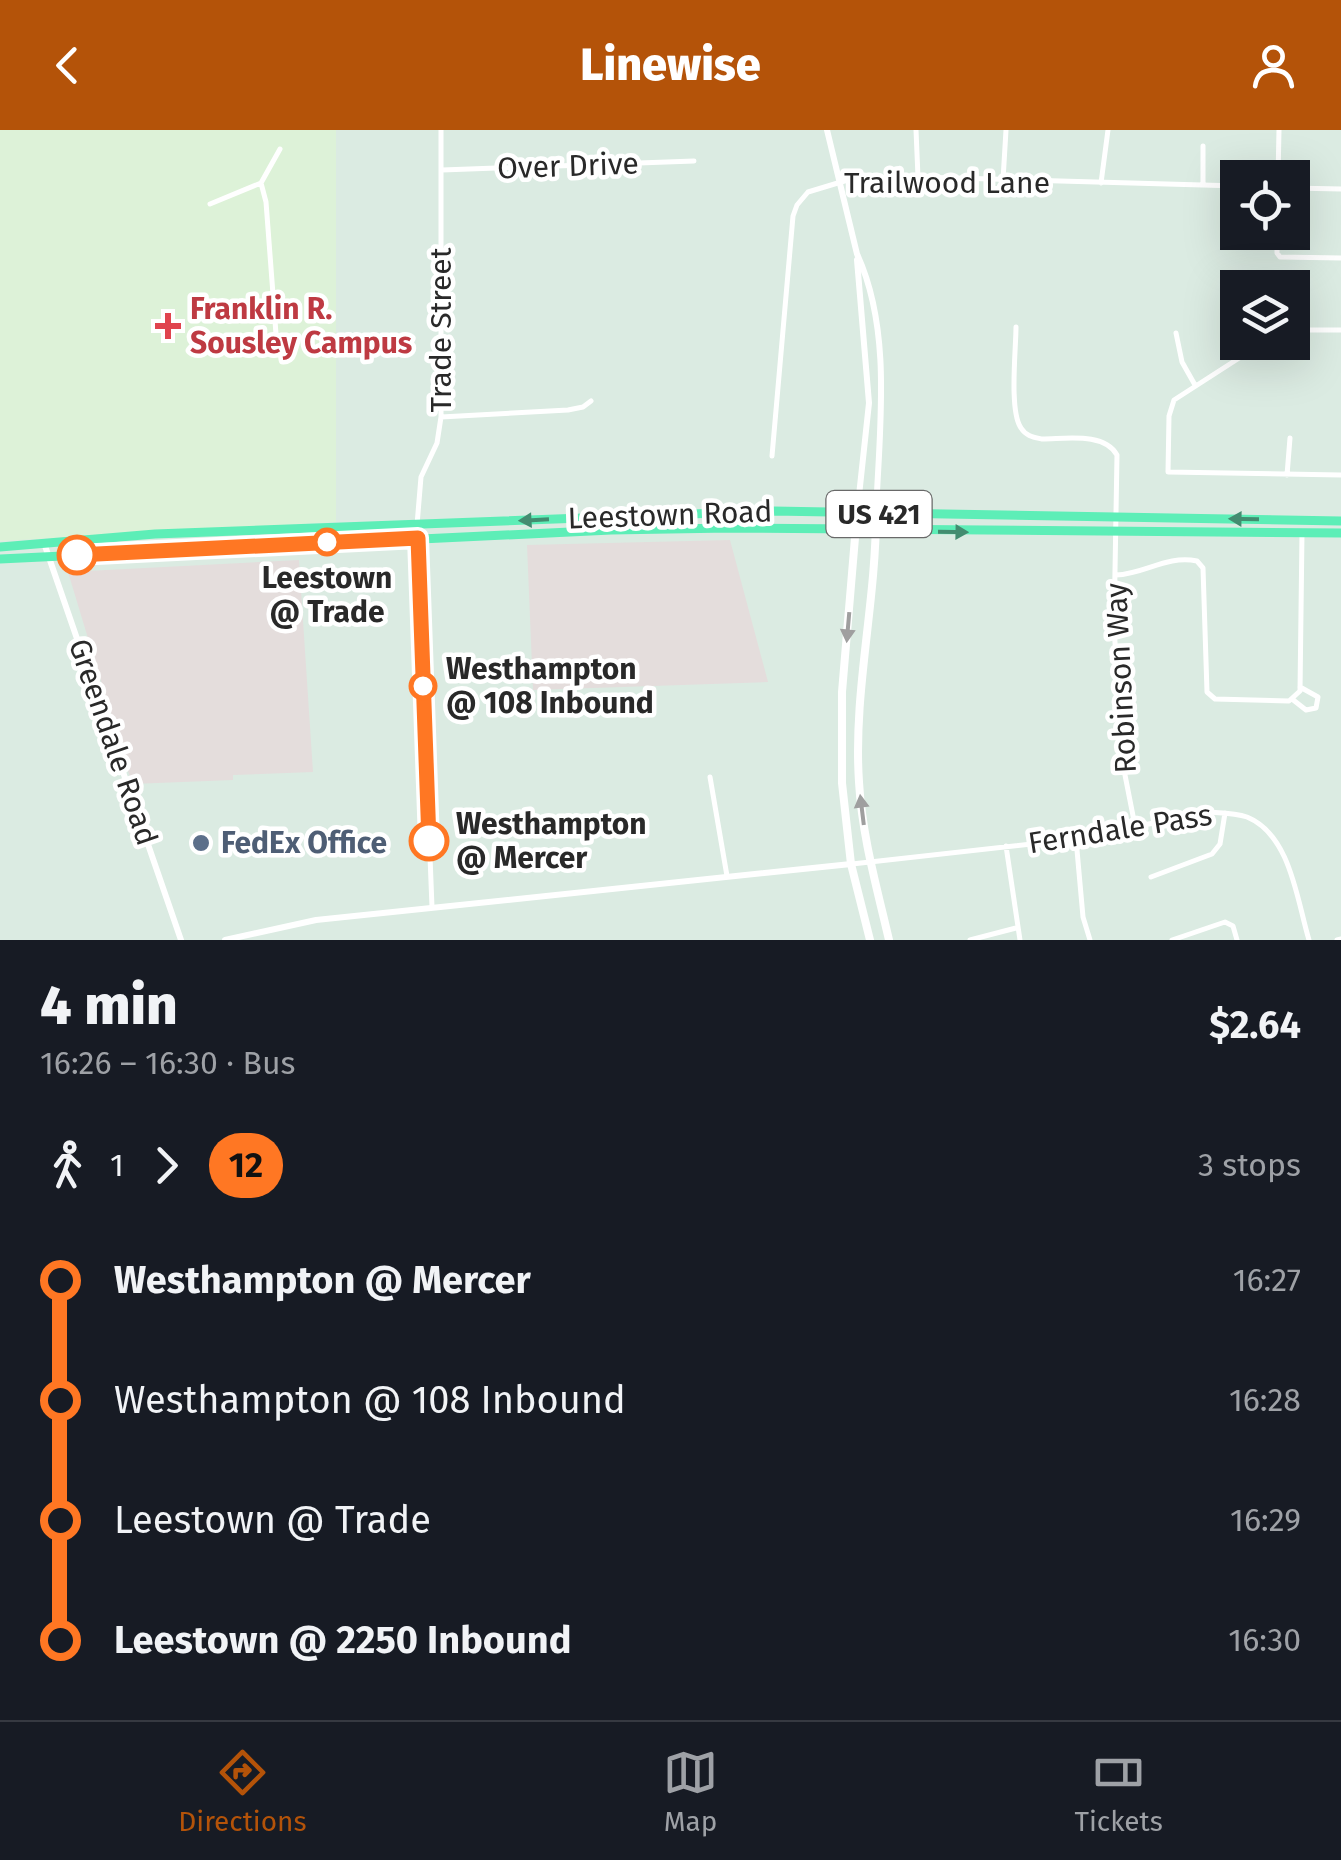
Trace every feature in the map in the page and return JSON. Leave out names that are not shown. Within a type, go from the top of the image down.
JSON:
[{"type":"main road","name":"Leestown Road","points":[[0,547],[155,534],[773,511],[954,512],[1341,527]]},
{"type":"main road","points":[[858,514],[842,735],[844,823],[870,940]]},
{"type":"main road","points":[[876,514],[858,782],[870,862],[889,940]]},
{"type":"main road","name":"Leestown Road","points":[[0,559],[418,538],[729,528],[1302,532],[1341,527]]},
{"type":"street","name":"Trade Street","points":[[432,910],[417,525],[421,477],[437,443],[442,416],[441,130]]},
{"type":"street","points":[[827,130],[871,299],[880,382],[876,514]]},
{"type":"street","points":[[916,130],[918,177]]},
{"type":"street","points":[[1003,180],[1006,130]]},
{"type":"street","points":[[1101,183],[1108,130]]},
{"type":"street","points":[[1279,160],[1280,130]]},
{"type":"street","points":[[1203,184],[1204,146]]},
{"type":"street","points":[[210,204],[261,183],[280,149]]},
{"type":"street","name":"Over Drive","points":[[442,170],[694,161]]},
{"type":"street","name":"Trailwood Lane","points":[[772,456],[794,216],[808,192],[839,180],[918,177],[1220,185]]},
{"type":"street","points":[[261,183],[266,202],[276,334]]},
{"type":"street","points":[[1310,188],[1341,189]]},
{"type":"street","points":[[1277,250],[1280,257],[1341,258]]},
{"type":"street","points":[[857,254],[869,402],[858,514]]},
{"type":"street","name":"Robinson Way","points":[[1016,327],[1018,422],[1033,438],[1098,440],[1111,446],[1118,462],[1114,629],[1125,775],[1135,826]]},
{"type":"street","points":[[1310,330],[1341,330]]},
{"type":"street","points":[[1176,333],[1182,362],[1195,386]]},
{"type":"street","points":[[1236,360],[1174,400],[1170,410],[1168,472],[1341,475]]},
{"type":"street","points":[[442,416],[568,410],[582,408],[591,401]]},
{"type":"street","points":[[1287,475],[1290,438]]},
{"type":"street","points":[[1292,700],[1300,687],[1302,532]]},
{"type":"street","name":"Greendale Road","points":[[44,543],[181,940]]},
{"type":"street","points":[[1114,575],[1130,575],[1168,560],[1197,561],[1203,568],[1207,692],[1214,699],[1292,700],[1306,710],[1316,708],[1319,702],[1314,693],[1300,687]]},
{"type":"street","points":[[710,776],[727,876]]},
{"type":"street","name":"Ferndale Pass","points":[[852,864],[1076,838],[1208,812],[1225,813],[1246,817],[1274,839],[1283,854],[1309,940]]},
{"type":"street","points":[[1150,877],[1212,854],[1220,844],[1225,813]]},
{"type":"street","points":[[1076,838],[1082,917],[1090,940]]},
{"type":"street","points":[[1006,846],[1020,940]]},
{"type":"street","points":[[226,940],[316,920],[852,864]]},
{"type":"street","points":[[1172,940],[1224,922],[1232,926],[1238,940]]},
{"type":"street","points":[[970,940],[1016,928]]},
{"type":"street","points":[[248,940],[260,932]]},
{"type":"shaded area","name":"Franklin R. Sousley Campus","points":[[0,130],[336,130],[336,522],[0,541]]},
{"type":"shaded area","points":[[730,540],[768,682],[533,690],[527,545]]},
{"type":"shaded area","points":[[299,560],[313,772],[132,784],[68,572]]},
{"type":"bus line","name":"12","points":[[77,555],[418,538],[429,841]]},
{"type":"place","name":"Franklin R. Sousley Campus","points":[[168,326]]},
{"type":"place","name":"Leestown @ Trade","points":[[327,542]]},
{"type":"place","name":"Westhampton @ 108 Inbound","points":[[423,686]]},
{"type":"place","name":"Westhampton @ Mercer","points":[[429,841]]},
{"type":"place","name":"FedEx Office","points":[[201,843]]}]
